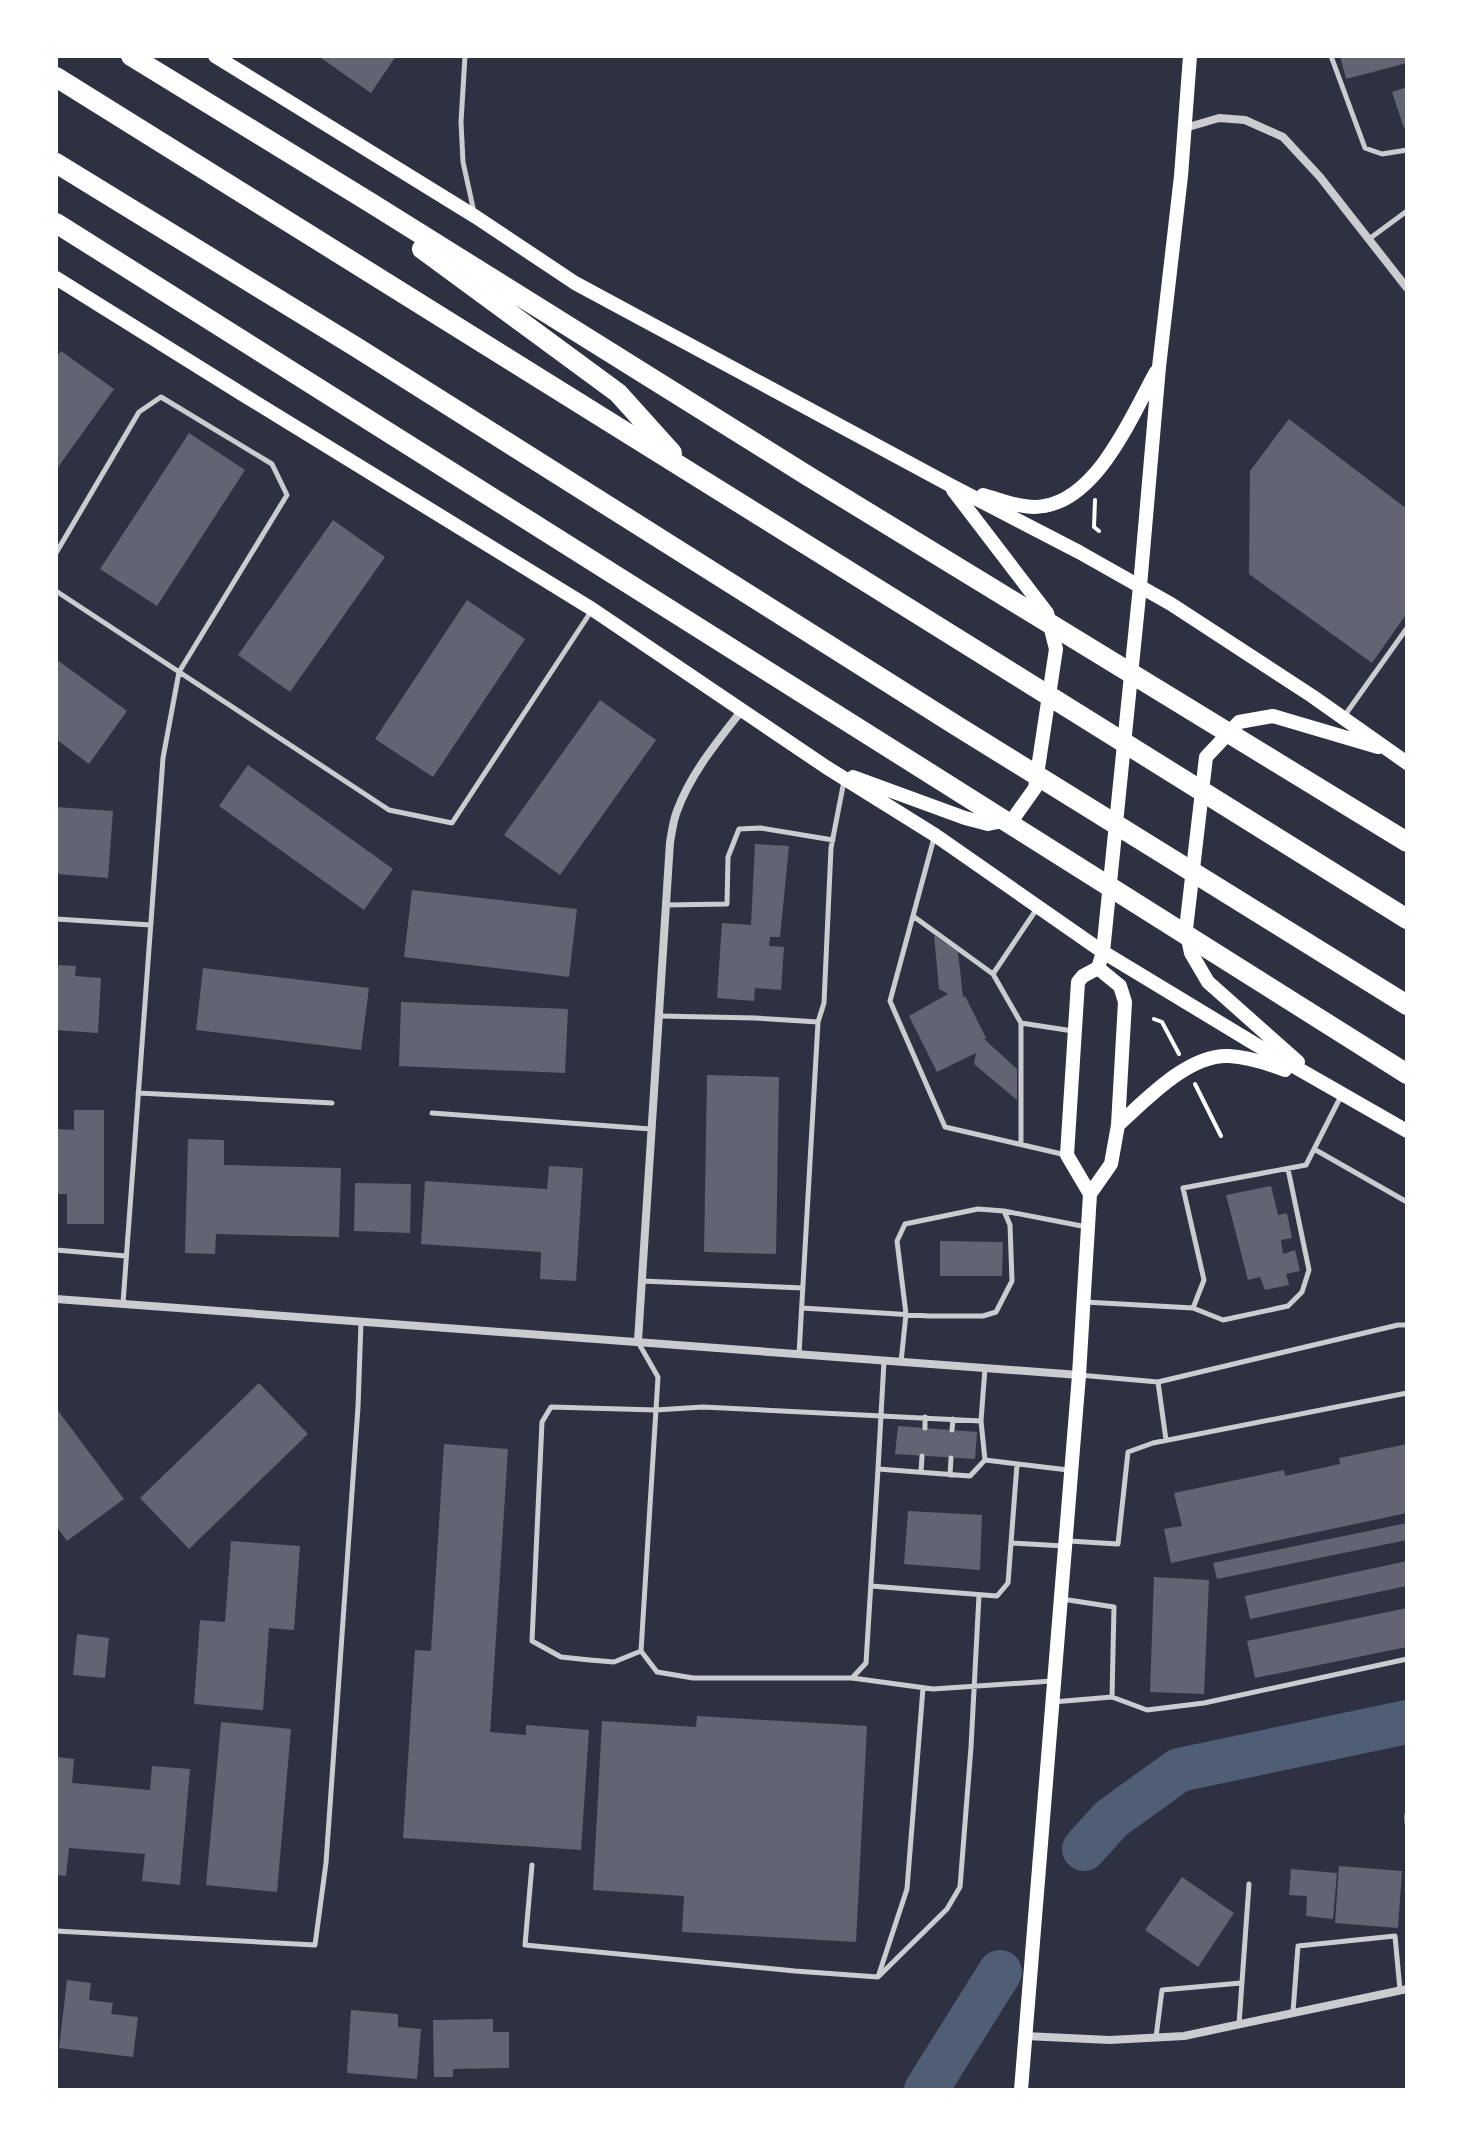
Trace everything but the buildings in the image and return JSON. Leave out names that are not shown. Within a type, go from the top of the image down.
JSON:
[{"type":"highway","points":[[131,56],[808,476],[1407,842]]},
{"type":"highway","points":[[157,56],[618,393],[688,471]]},
{"type":"highway","points":[[56,77],[1407,919]]},
{"type":"highway","points":[[60,167],[356,347],[1407,1005]]},
{"type":"highway","points":[[56,223],[1407,1074]]},
{"type":"main road","points":[[215,56],[476,217],[575,283],[1140,586],[1200,622],[1407,763]]},
{"type":"main road","points":[[1090,1194],[1067,1155],[1078,982],[1098,968],[1103,952],[1190,56]]},
{"type":"main road","points":[[56,278],[592,609],[826,767],[935,835],[1103,952],[1407,1131]]},
{"type":"main road","points":[[948,484],[1020,505],[1044,506],[1064,499],[1081,489],[1103,465],[1159,367]]},
{"type":"main road","points":[[826,767],[988,824],[1013,819],[1035,788],[1056,649],[1047,613],[948,484]]},
{"type":"main road","points":[[1322,1083],[1208,982],[1191,953],[1186,929],[1206,757],[1239,722],[1273,716],[1393,752]]},
{"type":"main road","points":[[1021,2090],[1079,1375],[1090,1194],[1111,1164],[1118,1125],[1125,1002],[1120,986],[1098,968]]},
{"type":"main road","points":[[1118,1125],[1170,1079],[1199,1063],[1226,1056],[1262,1061],[1322,1083]]},
{"type":"street","points":[[1184,128],[1219,118],[1245,120],[1283,137],[1320,177],[1407,288]]},
{"type":"street","points":[[638,1341],[670,842],[676,812],[690,784],[710,751],[742,710]]},
{"type":"street","points":[[56,1299],[1079,1375]]},
{"type":"street","points":[[1025,2036],[1110,2040],[1184,2036],[1403,1990]]},
{"type":"lane","points":[[465,56],[461,122],[463,162],[476,217]]},
{"type":"lane","points":[[1331,56],[1365,148],[1382,154],[1407,150]]},
{"type":"lane","points":[[1369,239],[1407,211]]},
{"type":"lane","points":[[56,553],[139,412],[161,397],[272,464],[287,495],[179,672],[163,758],[123,1304]]},
{"type":"lane","points":[[56,591],[389,810],[452,823],[592,609]]},
{"type":"lane","points":[[1343,717],[1407,628]]},
{"type":"lane","points":[[799,1354],[818,1022],[824,1003],[833,840],[845,779]]},
{"type":"lane","points":[[666,905],[727,904],[728,857],[739,829],[761,828],[833,840]]},
{"type":"lane","points":[[935,835],[890,1001],[945,1127],[1067,1155]]},
{"type":"lane","points":[[993,974],[1038,906]]},
{"type":"lane","points":[[913,916],[993,974],[1021,1023],[1021,1144]]},
{"type":"lane","points":[[56,919],[151,925]]},
{"type":"lane","points":[[659,1016],[818,1022]]},
{"type":"lane","points":[[1021,1023],[1074,1031]]},
{"type":"lane","points":[[138,1093],[332,1103]]},
{"type":"lane","points":[[1193,1308],[1204,1280],[1183,1188],[1306,1165],[1342,1094]]},
{"type":"lane","points":[[432,1113],[651,1129]]},
{"type":"lane","points":[[1314,1149],[1407,1202]]},
{"type":"lane","points":[[1084,1301],[1193,1308],[1223,1320],[1288,1306],[1302,1292],[1309,1270],[1288,1169]]},
{"type":"lane","points":[[901,1362],[906,1314],[897,1241],[905,1224],[978,1209],[1004,1211],[1088,1228]]},
{"type":"lane","points":[[802,1308],[929,1316],[983,1316],[996,1312],[1012,1281],[1010,1225],[1004,1211]]},
{"type":"lane","points":[[56,1250],[126,1256]]},
{"type":"lane","points":[[642,1281],[803,1288]]},
{"type":"lane","points":[[56,1931],[315,1945],[326,1863],[358,1407],[361,1321]]},
{"type":"lane","points":[[1079,1375],[1158,1382],[1407,1325]]},
{"type":"lane","points":[[638,1341],[658,1377],[641,1651],[657,1672],[693,1678],[852,1678],[923,1688],[1054,1681]]},
{"type":"lane","points":[[852,1678],[866,1663],[885,1360]]},
{"type":"lane","points":[[878,1469],[970,1476],[985,1460],[981,1421],[985,1368]]},
{"type":"lane","points":[[1158,1382],[1166,1440]]},
{"type":"lane","points":[[1012,1543],[1118,1544],[1128,1452],[1166,1440],[1407,1393]]},
{"type":"lane","points":[[641,1651],[614,1662],[590,1660],[561,1657],[532,1641],[542,1422],[551,1407],[656,1410],[703,1407],[981,1421]]},
{"type":"lane","points":[[925,1417],[925,1428]]},
{"type":"lane","points":[[952,1430],[953,1419]]},
{"type":"lane","points":[[921,1472],[922,1456]]},
{"type":"lane","points":[[950,1475],[951,1458]]},
{"type":"lane","points":[[985,1460],[1071,1471]]},
{"type":"lane","points":[[871,1586],[997,1596],[1008,1583],[1017,1464]]},
{"type":"lane","points":[[532,1865],[525,1945],[878,1977],[947,1909],[960,1887],[979,1595]]},
{"type":"lane","points":[[1061,1599],[1114,1607],[1112,1697]]},
{"type":"lane","points":[[1052,1702],[1112,1697],[1147,1710],[1204,1703],[1407,1659]]},
{"type":"lane","points":[[878,1977],[907,1889],[923,1688]]},
{"type":"lane","points":[[1407,1815],[1407,1822]]},
{"type":"lane","points":[[1239,2024],[1249,1884]]},
{"type":"lane","points":[[1293,2013],[1298,1946],[1395,1936],[1403,1990]]},
{"type":"lane","points":[[1156,2037],[1162,1990],[1242,1983]]},
{"type":"path","points":[[1095,491],[1094,527],[1099,531]]},
{"type":"path","points":[[1154,1019],[1162,1022],[1181,1056]]},
{"type":"path","points":[[1194,1082],[1221,1136]]},
{"type":"waterway","points":[[1084,1849],[1111,1819],[1179,1770],[1407,1722]]},
{"type":"waterway","points":[[926,2090],[1000,1972]]}]
